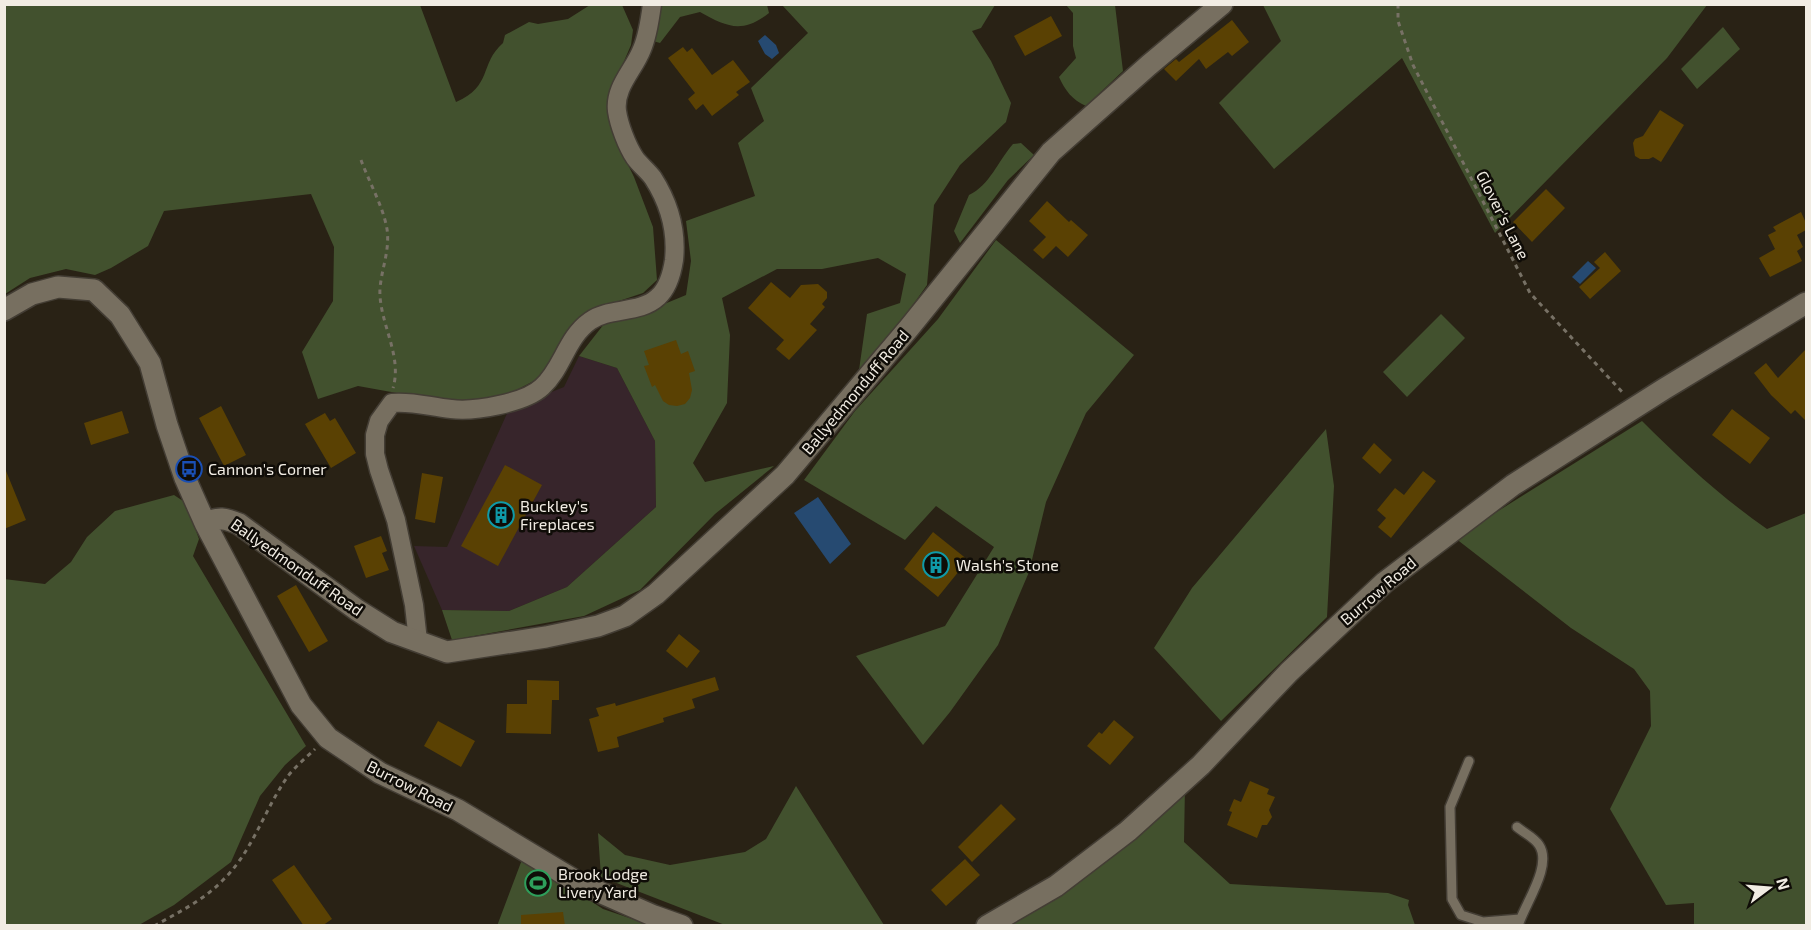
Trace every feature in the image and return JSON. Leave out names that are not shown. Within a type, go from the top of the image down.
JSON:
[{"type":"street","points":[[418,641],[414,605],[396,520],[375,454],[378,421],[392,404],[407,401],[452,410],[466,410],[524,397],[541,388],[551,378],[580,328],[592,319],[657,298],[668,284],[673,268],[676,241],[668,208],[652,178],[633,156],[617,112],[617,101],[622,84],[643,48],[652,4]]},
{"type":"street","name":"Ballyedmonduff Road","points":[[4,310],[32,294],[58,287],[94,290],[120,315],[150,363],[185,478],[205,523],[218,518],[226,518],[239,524],[357,610],[392,632],[447,652],[546,637],[598,626],[625,616],[656,594],[785,475],[909,328],[1052,152],[1149,65],[1222,4]]},
{"type":"street","name":"Burrow Road","points":[[987,926],[1056,886],[1128,831],[1201,765],[1289,672],[1385,582],[1513,485],[1806,303]]},
{"type":"street","name":"Burrow Road","points":[[205,523],[302,705],[328,738],[380,773],[458,810],[579,883],[682,926]]},
{"type":"lane","points":[[1469,761],[1450,807],[1452,899],[1461,915],[1484,922],[1519,922],[1540,878],[1543,855],[1539,844],[1517,827]]},
{"type":"path","name":"Glover's Lane","points":[[1398,4],[1398,21],[1413,65],[1530,293],[1637,406]]},
{"type":"path","points":[[361,160],[386,227],[388,249],[380,289],[385,323],[396,367],[392,404]]},
{"type":"path","points":[[154,926],[199,901],[225,879],[246,851],[288,776],[328,738]]},
{"type":"shaded area","points":[[579,356],[617,368],[655,441],[656,507],[567,587],[509,611],[442,610],[414,546],[447,547],[509,409],[564,387]]},
{"type":"green space","points":[[5,5],[420,5],[456,102],[476,89],[491,59],[503,43],[505,35],[529,22],[538,24],[568,19],[590,5],[622,5],[633,30],[631,45],[613,87],[610,113],[614,136],[634,177],[653,227],[657,280],[643,293],[604,306],[547,374],[503,397],[477,403],[419,397],[358,386],[318,399],[302,352],[333,301],[334,247],[311,194],[164,211],[148,246],[111,268],[95,275],[66,269],[30,278],[5,294]]},
{"type":"green space","points":[[658,5],[767,5],[769,13],[751,24],[742,26],[718,21],[700,12],[680,17],[660,43],[653,41]]},
{"type":"green space","points":[[782,5],[995,5],[981,28],[972,31],[991,61],[1011,103],[1006,122],[960,165],[934,205],[927,285],[893,333],[859,370],[867,314],[900,303],[906,274],[878,258],[822,269],[777,269],[722,298],[730,335],[727,403],[693,463],[705,482],[774,466],[715,514],[640,590],[584,616],[452,640],[442,610],[509,611],[567,587],[656,507],[655,441],[617,368],[579,356],[604,324],[645,312],[686,295],[691,261],[686,221],[755,196],[738,143],[764,121],[751,88],[808,33]]},
{"type":"green space","points":[[1066,5],[1115,5],[1123,71],[1086,106],[1070,94],[1059,77],[1076,58],[1073,46],[1073,13]]},
{"type":"green space","points":[[1263,5],[1707,5],[1667,58],[1495,233],[1402,58],[1274,169],[1219,103],[1281,41]]},
{"type":"green space","points":[[1723,27],[1740,49],[1697,89],[1681,69]]},
{"type":"green space","points":[[1021,143],[1034,155],[1008,180],[960,243],[954,231],[969,195],[983,185],[1013,144]]},
{"type":"green space","points":[[996,240],[1134,355],[1086,413],[1046,502],[1029,572],[998,645],[950,712],[923,745],[856,656],[945,626],[994,547],[936,506],[905,540],[804,480],[855,411],[938,319]]},
{"type":"green space","points":[[1441,314],[1465,338],[1407,397],[1383,372]]},
{"type":"green space","points":[[1642,421],[1702,478],[1767,529],[1806,513],[1806,925],[1694,925],[1694,903],[1666,905],[1610,809],[1651,726],[1650,691],[1634,669],[1571,628],[1455,538]]},
{"type":"green space","points":[[1326,429],[1334,486],[1327,617],[1221,721],[1154,648],[1192,588]]},
{"type":"green space","points":[[174,495],[186,503],[199,539],[193,556],[306,746],[285,765],[260,796],[231,862],[174,905],[139,925],[5,925],[4,579],[45,584],[71,562],[87,537],[115,511]]},
{"type":"green space","points":[[796,786],[884,925],[725,925],[601,877],[598,833],[625,855],[670,865],[745,852],[766,839]]},
{"type":"green space","points":[[1185,786],[1184,842],[1230,884],[1388,893],[1409,900],[1408,905],[1415,925],[1004,926]]},
{"type":"green space","name":"Brook Lodge Livery Yard","points":[[523,857],[603,909],[650,925],[497,926]]},
{"type":"water","points":[[765,35],[776,45],[779,53],[772,59],[765,54],[758,41]]},
{"type":"water","points":[[1588,261],[1596,268],[1580,284],[1572,277]]},
{"type":"water","points":[[818,497],[851,544],[830,564],[794,513]]},
{"type":"building","points":[[1051,16],[1062,36],[1025,56],[1014,36]]},
{"type":"building","points":[[1232,20],[1249,42],[1232,56],[1228,52],[1206,69],[1199,59],[1176,81],[1164,69],[1176,59],[1179,62]]},
{"type":"building","points":[[683,47],[687,52],[692,48],[712,75],[733,60],[750,82],[736,92],[739,95],[712,116],[703,104],[696,110],[688,99],[695,93],[668,58]]},
{"type":"building","points":[[1660,110],[1684,125],[1661,162],[1653,157],[1640,159],[1635,156],[1633,143],[1635,139],[1643,136]]},
{"type":"building","points":[[1546,189],[1565,208],[1532,242],[1513,222]]},
{"type":"building","points":[[1047,201],[1069,222],[1071,220],[1088,235],[1068,257],[1056,246],[1043,259],[1033,250],[1046,237],[1029,221]]},
{"type":"building","points":[[1801,212],[1806,223],[1806,230],[1797,235],[1803,247],[1797,251],[1802,261],[1770,277],[1759,258],[1775,249],[1768,235],[1776,231],[1773,227]]},
{"type":"building","points":[[1605,252],[1621,271],[1590,299],[1579,287],[1600,268],[1594,262]]},
{"type":"building","points":[[771,282],[790,298],[801,285],[818,284],[827,292],[827,298],[822,304],[825,307],[810,324],[817,330],[789,360],[776,349],[784,340],[748,308]]},
{"type":"building","points":[[676,340],[681,354],[688,351],[695,371],[689,373],[692,390],[690,398],[685,404],[677,406],[663,401],[655,385],[652,387],[644,366],[649,365],[644,351]]},
{"type":"building","points":[[1806,349],[1806,421],[1795,410],[1791,414],[1771,395],[1754,373],[1766,363],[1778,378]]},
{"type":"building","points":[[221,406],[246,455],[224,466],[199,418]]},
{"type":"building","points":[[1732,409],[1770,438],[1750,464],[1712,435]]},
{"type":"building","points":[[122,411],[129,433],[91,445],[84,423]]},
{"type":"building","points":[[325,413],[330,421],[335,418],[356,453],[331,468],[305,424]]},
{"type":"building","points":[[1374,443],[1392,460],[1380,474],[1362,458]]},
{"type":"building","name":"Buckley's Fireplaces","points":[[505,465],[542,485],[498,566],[461,546]]},
{"type":"building","points":[[4,466],[26,520],[4,529]]},
{"type":"building","points":[[1423,471],[1436,481],[1391,538],[1378,527],[1386,518],[1377,510],[1395,488],[1404,495]]},
{"type":"building","points":[[422,473],[443,477],[435,523],[415,519]]},
{"type":"building","name":"Walsh's Stone","points":[[933,532],[968,560],[938,597],[904,569]]},
{"type":"building","points":[[381,536],[387,551],[382,553],[389,570],[366,578],[354,546]]},
{"type":"building","points":[[296,585],[328,641],[309,652],[277,596]]},
{"type":"building","points":[[679,634],[700,651],[687,668],[666,651]]},
{"type":"building","points":[[715,677],[719,690],[692,699],[695,708],[663,718],[664,722],[617,737],[619,747],[598,752],[589,719],[599,716],[596,708],[615,703],[616,706]]},
{"type":"building","points":[[527,680],[559,681],[559,700],[552,700],[551,734],[506,733],[507,704],[527,704]]},
{"type":"building","points":[[1114,720],[1134,737],[1110,765],[1087,746]]},
{"type":"building","points":[[438,721],[475,741],[461,767],[424,746]]},
{"type":"building","points":[[1250,781],[1269,789],[1267,794],[1275,797],[1269,810],[1272,817],[1267,825],[1262,825],[1257,838],[1227,825],[1234,799],[1241,802]]},
{"type":"building","points":[[1001,804],[1016,819],[972,862],[958,847]]},
{"type":"building","points":[[965,859],[980,875],[946,906],[931,890]]},
{"type":"building","points":[[294,865],[332,919],[322,926],[304,926],[272,880]]},
{"type":"building","points":[[563,912],[565,926],[521,926],[521,915]]},
{"type":"place","name":"Cannon's Corner","points":[[189,469]]},
{"type":"place","name":"Buckley's Fireplaces","points":[[501,515]]},
{"type":"place","name":"Walsh's Stone","points":[[936,565]]},
{"type":"place","name":"Brook Lodge Livery Yard","points":[[538,883]]}]
